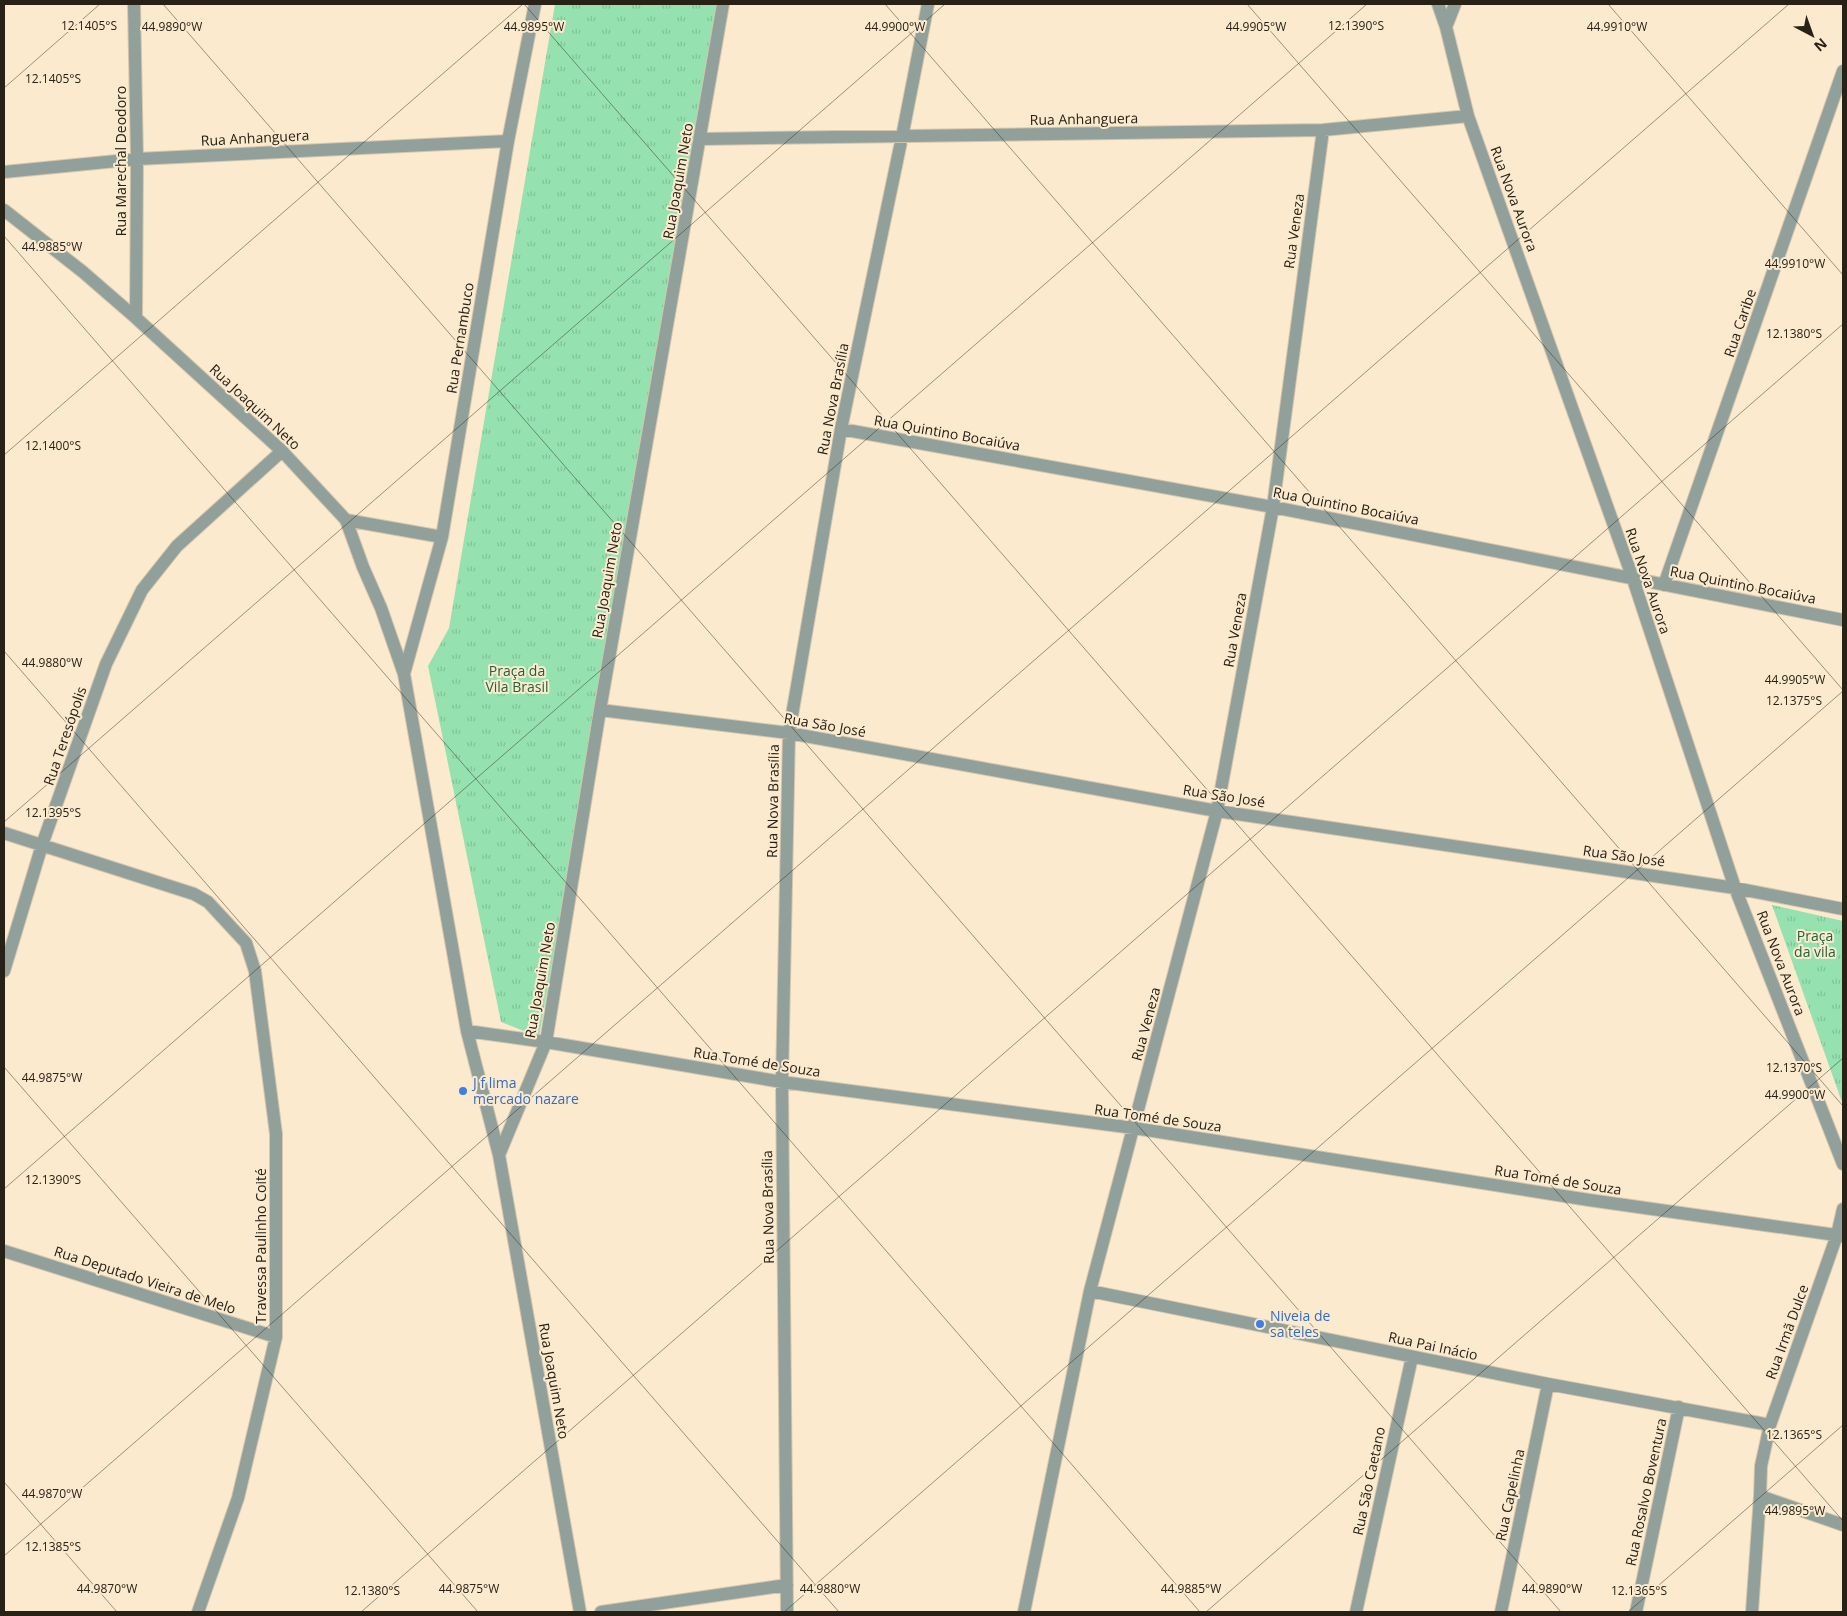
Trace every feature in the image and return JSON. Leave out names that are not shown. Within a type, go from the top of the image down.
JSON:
[{"type":"street","name":"Rua Marechal Deodoro","points":[[134,4],[137,159],[136,318]]},
{"type":"street","name":"Rua Pernambuco","points":[[404,674],[442,537],[508,141],[535,4]]},
{"type":"street","name":"Rua Joaquim Neto","points":[[499,1155],[546,1042],[600,710],[723,4]]},
{"type":"street","name":"Rua Nova Brasília","points":[[787,1612],[782,1082],[789,733],[841,429],[928,4]]},
{"type":"street","name":"Rua Nova Aurora","points":[[1438,4],[1446,27],[1468,116],[1633,579],[1735,888],[1843,1164]]},
{"type":"street","points":[[1446,27],[1455,4]]},
{"type":"street","name":"Rua Caribe","points":[[1664,585],[1843,71]]},
{"type":"street","name":"Rua Anhanguera","points":[[700,139],[1323,130],[1468,116]]},
{"type":"street","name":"Rua Veneza","points":[[1024,1612],[1090,1291],[1217,811],[1273,506],[1323,130]]},
{"type":"street","name":"Rua Anhanguera","points":[[4,172],[137,159],[508,141]]},
{"type":"street","name":"Rua Joaquim Neto","points":[[4,210],[136,318],[282,451],[346,520],[363,567],[381,608],[404,674],[467,1031],[499,1155],[580,1612]]},
{"type":"street","name":"Rua Quintino Bocaiúva","points":[[841,429],[1273,506],[1843,620]]},
{"type":"street","name":"Rua Teresópolis","points":[[4,971],[42,845],[106,664],[142,590],[177,546],[282,451]]},
{"type":"street","points":[[346,520],[442,537]]},
{"type":"street","name":"Rua São José","points":[[600,710],[789,733],[1217,811],[1735,888],[1843,909]]},
{"type":"street","name":"Travessa Paulinho Coité","points":[[4,833],[194,894],[208,902],[246,943],[255,971],[276,1134],[276,1337],[238,1498],[198,1612]]},
{"type":"street","name":"Rua Tomé de Souza","points":[[467,1031],[546,1042],[782,1082],[1134,1128],[1589,1200],[1840,1236]]},
{"type":"street","name":"Rua Irmã Dulce","points":[[1752,1612],[1761,1466],[1770,1425],[1840,1236],[1843,1209]]},
{"type":"street","name":"Rua Deputado Vieira de Melo","points":[[4,1251],[276,1337]]},
{"type":"street","name":"Rua Pai Inácio","points":[[1090,1291],[1548,1384],[1770,1425]]},
{"type":"street","name":"Rua São Caetano","points":[[1356,1612],[1412,1357]]},
{"type":"street","name":"Rua Capelinha","points":[[1501,1612],[1548,1384]]},
{"type":"street","name":"Rua Rosalvo Boventura","points":[[1636,1612],[1680,1408]]},
{"type":"street","points":[[1760,1496],[1843,1525]]},
{"type":"street","points":[[601,1612],[787,1585]]},
{"type":"green space","name":"Praça da Vila Brasil","points":[[555,4],[720,4],[539,1037],[501,1022],[428,666],[449,628]]},
{"type":"green space","name":"Praça da vila","points":[[1772,905],[1843,921],[1843,1105]]},
{"type":"place","name":"J f lima mercado nazare","points":[[463,1091]]},
{"type":"place","name":"Niveia de sa teles","points":[[1260,1324]]}]
